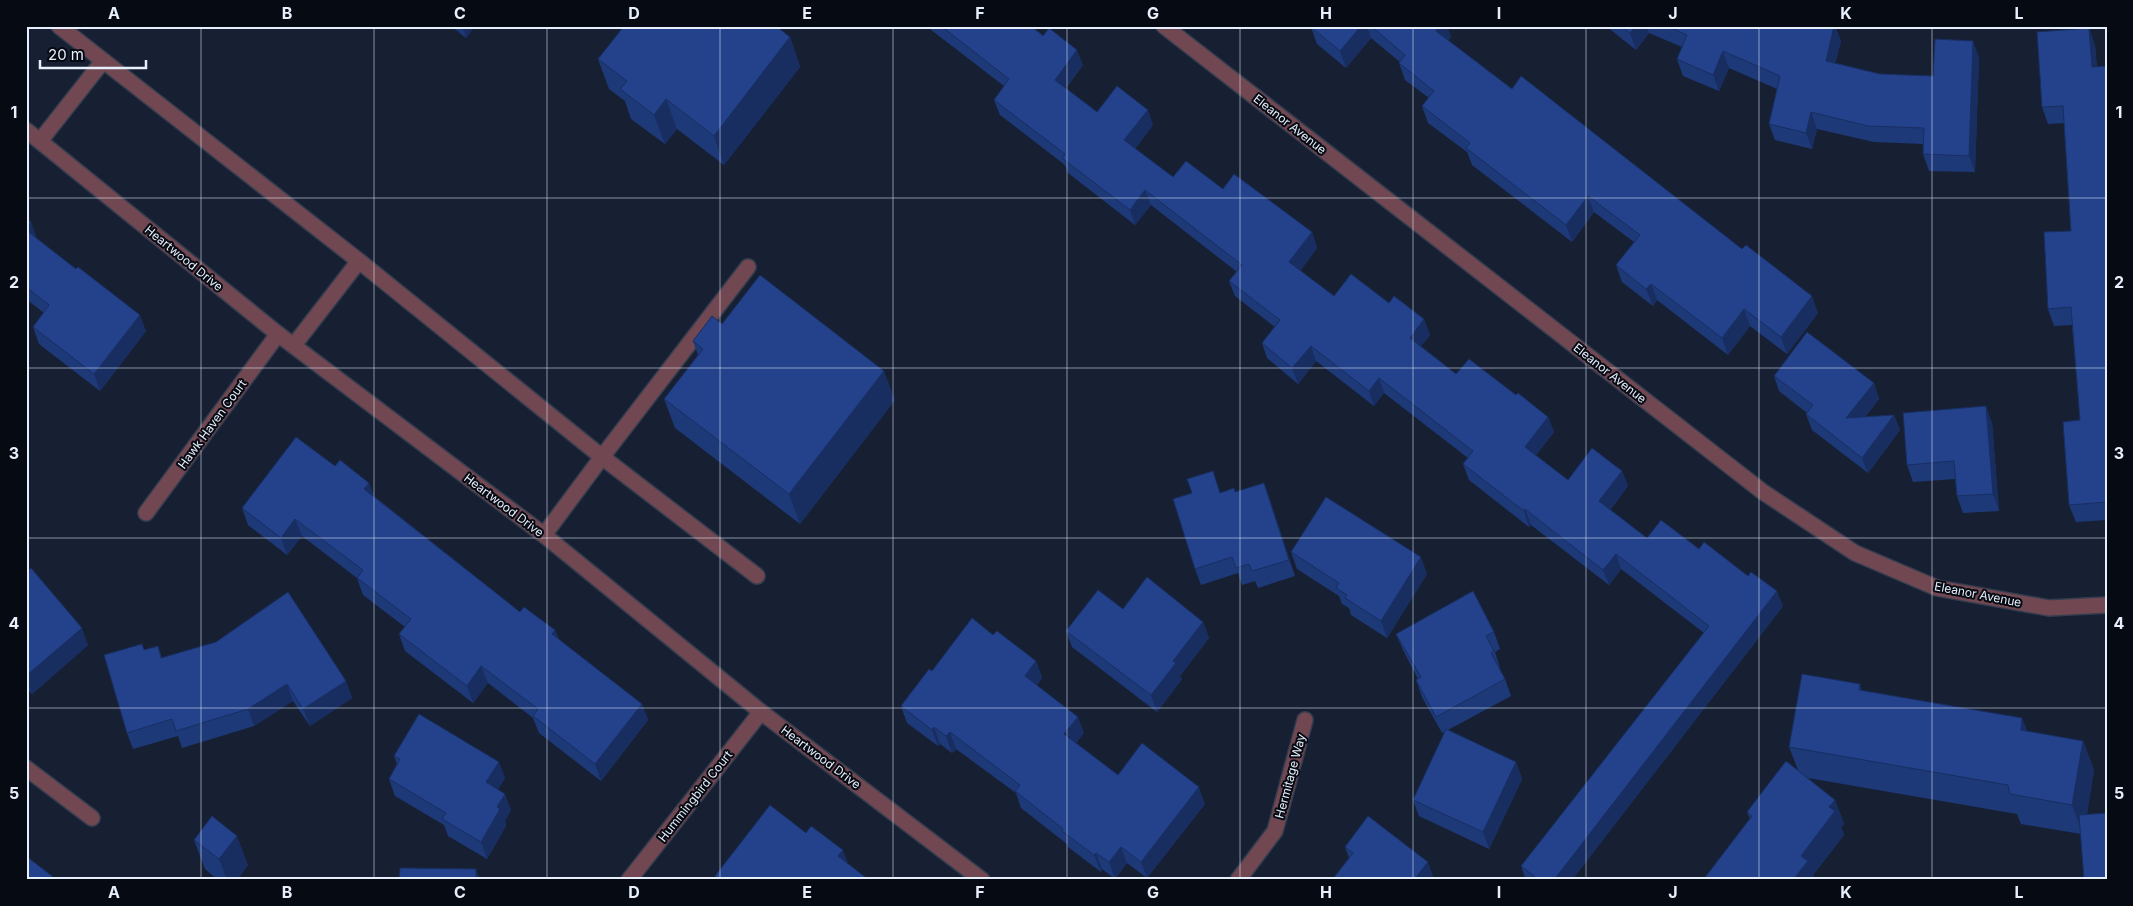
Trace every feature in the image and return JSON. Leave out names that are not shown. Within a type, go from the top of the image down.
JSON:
[{"type":"street","points":[[60,26],[359,261],[602,457],[757,576]]},
{"type":"street","name":"Eleanor Avenue","points":[[1164,26],[1763,492],[1855,553],[1937,588],[2049,608],[2107,605]]},
{"type":"street","points":[[40,141],[103,61]]},
{"type":"street","name":"Heartwood Drive","points":[[26,130],[278,334],[544,535],[761,712],[982,880]]},
{"type":"street","points":[[294,345],[359,261]]},
{"type":"street","points":[[544,535],[748,267]]},
{"type":"street","name":"Hawk Haven Court","points":[[146,513],[278,334]]},
{"type":"street","name":"Hummingbird Court","points":[[629,880],[761,712]]},
{"type":"street","name":"Hermitage Way","points":[[1238,880],[1275,831],[1305,720]]},
{"type":"street","points":[[26,768],[92,818]]},
{"type":"building","points":[[624,26],[776,26],[790,37],[714,136],[666,99],[654,115],[620,89],[627,81],[598,59]]},
{"type":"building","points":[[941,26],[1031,26],[1043,36],[1049,28],[1077,50],[1055,80],[1097,112],[1117,86],[1148,110],[1124,140],[1173,177],[1186,161],[1223,189],[1234,174],[1312,232],[1289,262],[1334,296],[1351,274],[1389,303],[1394,296],[1424,319],[1410,338],[1456,374],[1469,359],[1516,395],[1518,393],[1548,417],[1525,447],[1568,480],[1592,448],[1622,471],[1599,501],[1647,538],[1661,520],[1699,549],[1704,542],[1748,576],[1751,572],[1777,591],[1554,880],[1539,880],[1521,866],[1709,626],[1616,554],[1603,570],[1525,509],[1524,511],[1463,464],[1473,451],[1379,378],[1369,391],[1311,346],[1292,368],[1262,343],[1280,320],[1229,281],[1242,265],[1145,190],[1130,210],[1062,158],[1065,154],[994,100],[1009,79]]},
{"type":"building","points":[[1312,26],[1361,26],[1340,51]]},
{"type":"building","points":[[1371,26],[1440,26],[1436,31],[1512,89],[1521,76],[1742,249],[1746,245],[1812,296],[1781,337],[1744,309],[1722,338],[1651,284],[1646,289],[1616,265],[1640,235],[1588,196],[1566,225],[1466,148],[1470,143],[1422,106],[1434,91],[1399,63],[1405,55]]},
{"type":"building","points":[[1621,26],[1636,26],[1630,33]]},
{"type":"building","points":[[1667,26],[1834,26],[1826,61],[1880,74],[1933,76],[1935,39],[1973,41],[1969,156],[1923,154],[1924,128],[1868,126],[1811,112],[1806,133],[1769,124],[1780,76],[1723,51],[1713,75],[1677,59],[1687,35]]},
{"type":"building","points":[[2089,28],[2092,67],[2107,66],[2107,502],[2069,505],[2063,422],[2080,420],[2071,307],[2048,309],[2044,232],[2071,231],[2063,106],[2042,107],[2037,32]]},
{"type":"building","points":[[26,219],[31,222],[26,228]]},
{"type":"building","points":[[26,230],[140,315],[94,374],[33,327],[49,305],[26,287]]},
{"type":"building","points":[[760,275],[884,371],[789,494],[664,399],[703,349],[693,341],[712,316],[722,324]]},
{"type":"building","points":[[1807,332],[1874,383],[1846,418],[1894,415],[1862,458],[1806,414],[1813,405],[1774,376]]},
{"type":"building","points":[[1986,406],[1993,494],[1957,496],[1954,461],[1907,465],[1903,413]]},
{"type":"building","points":[[296,437],[335,466],[340,460],[369,483],[364,489],[520,612],[524,607],[555,630],[552,634],[642,704],[595,764],[533,716],[538,709],[481,666],[467,686],[399,634],[411,619],[357,578],[363,570],[295,519],[281,538],[242,508]]},
{"type":"building","points":[[1213,471],[1220,493],[1234,488],[1235,492],[1264,483],[1289,560],[1252,571],[1249,564],[1236,568],[1232,557],[1195,569],[1173,499],[1192,493],[1187,479]]},
{"type":"building","points":[[1326,497],[1421,557],[1381,621],[1345,598],[1347,595],[1336,588],[1339,583],[1291,552]]},
{"type":"building","points":[[31,568],[82,628],[26,676],[26,572]]},
{"type":"building","points":[[1147,577],[1203,622],[1173,661],[1176,663],[1151,695],[1066,631],[1098,590],[1123,609]]},
{"type":"building","points":[[1473,591],[1494,632],[1486,636],[1494,651],[1491,653],[1505,679],[1436,717],[1416,680],[1421,677],[1396,634]]},
{"type":"building","points":[[288,592],[346,681],[303,709],[287,684],[248,709],[176,731],[172,719],[127,733],[104,655],[142,644],[144,650],[158,646],[161,658],[216,642]]},
{"type":"building","points":[[972,618],[993,635],[997,631],[1036,661],[1025,676],[1078,717],[1064,734],[1118,775],[1142,743],[1199,787],[1141,862],[1121,847],[1109,862],[1096,853],[1094,855],[1015,791],[1020,785],[950,732],[946,736],[934,727],[932,730],[901,706],[929,669],[932,671]]},
{"type":"building","points":[[1802,674],[1860,684],[1859,690],[2022,718],[2021,730],[2083,741],[2072,805],[2010,794],[2008,785],[1789,747]]},
{"type":"building","points":[[419,714],[499,762],[486,782],[505,794],[497,807],[500,809],[481,842],[442,819],[446,813],[389,779],[400,759],[394,756]]},
{"type":"building","points":[[1446,729],[1516,762],[1483,832],[1413,800]]},
{"type":"building","points":[[1786,761],[1835,800],[1829,807],[1835,811],[1801,856],[1808,861],[1793,880],[1703,880],[1752,816],[1747,812]]},
{"type":"building","points":[[770,805],[806,833],[811,826],[843,850],[838,856],[869,880],[720,880],[715,876]]},
{"type":"building","points":[[2107,813],[2107,880],[2084,880],[2079,815]]},
{"type":"building","points":[[212,816],[237,836],[219,859],[194,840]]},
{"type":"building","points":[[1368,816],[1428,862],[1414,880],[1332,880],[1353,853],[1345,847]]},
{"type":"building","points":[[26,856],[57,880],[26,880]]},
{"type":"building","points":[[400,868],[476,869],[476,880],[399,880]]}]
